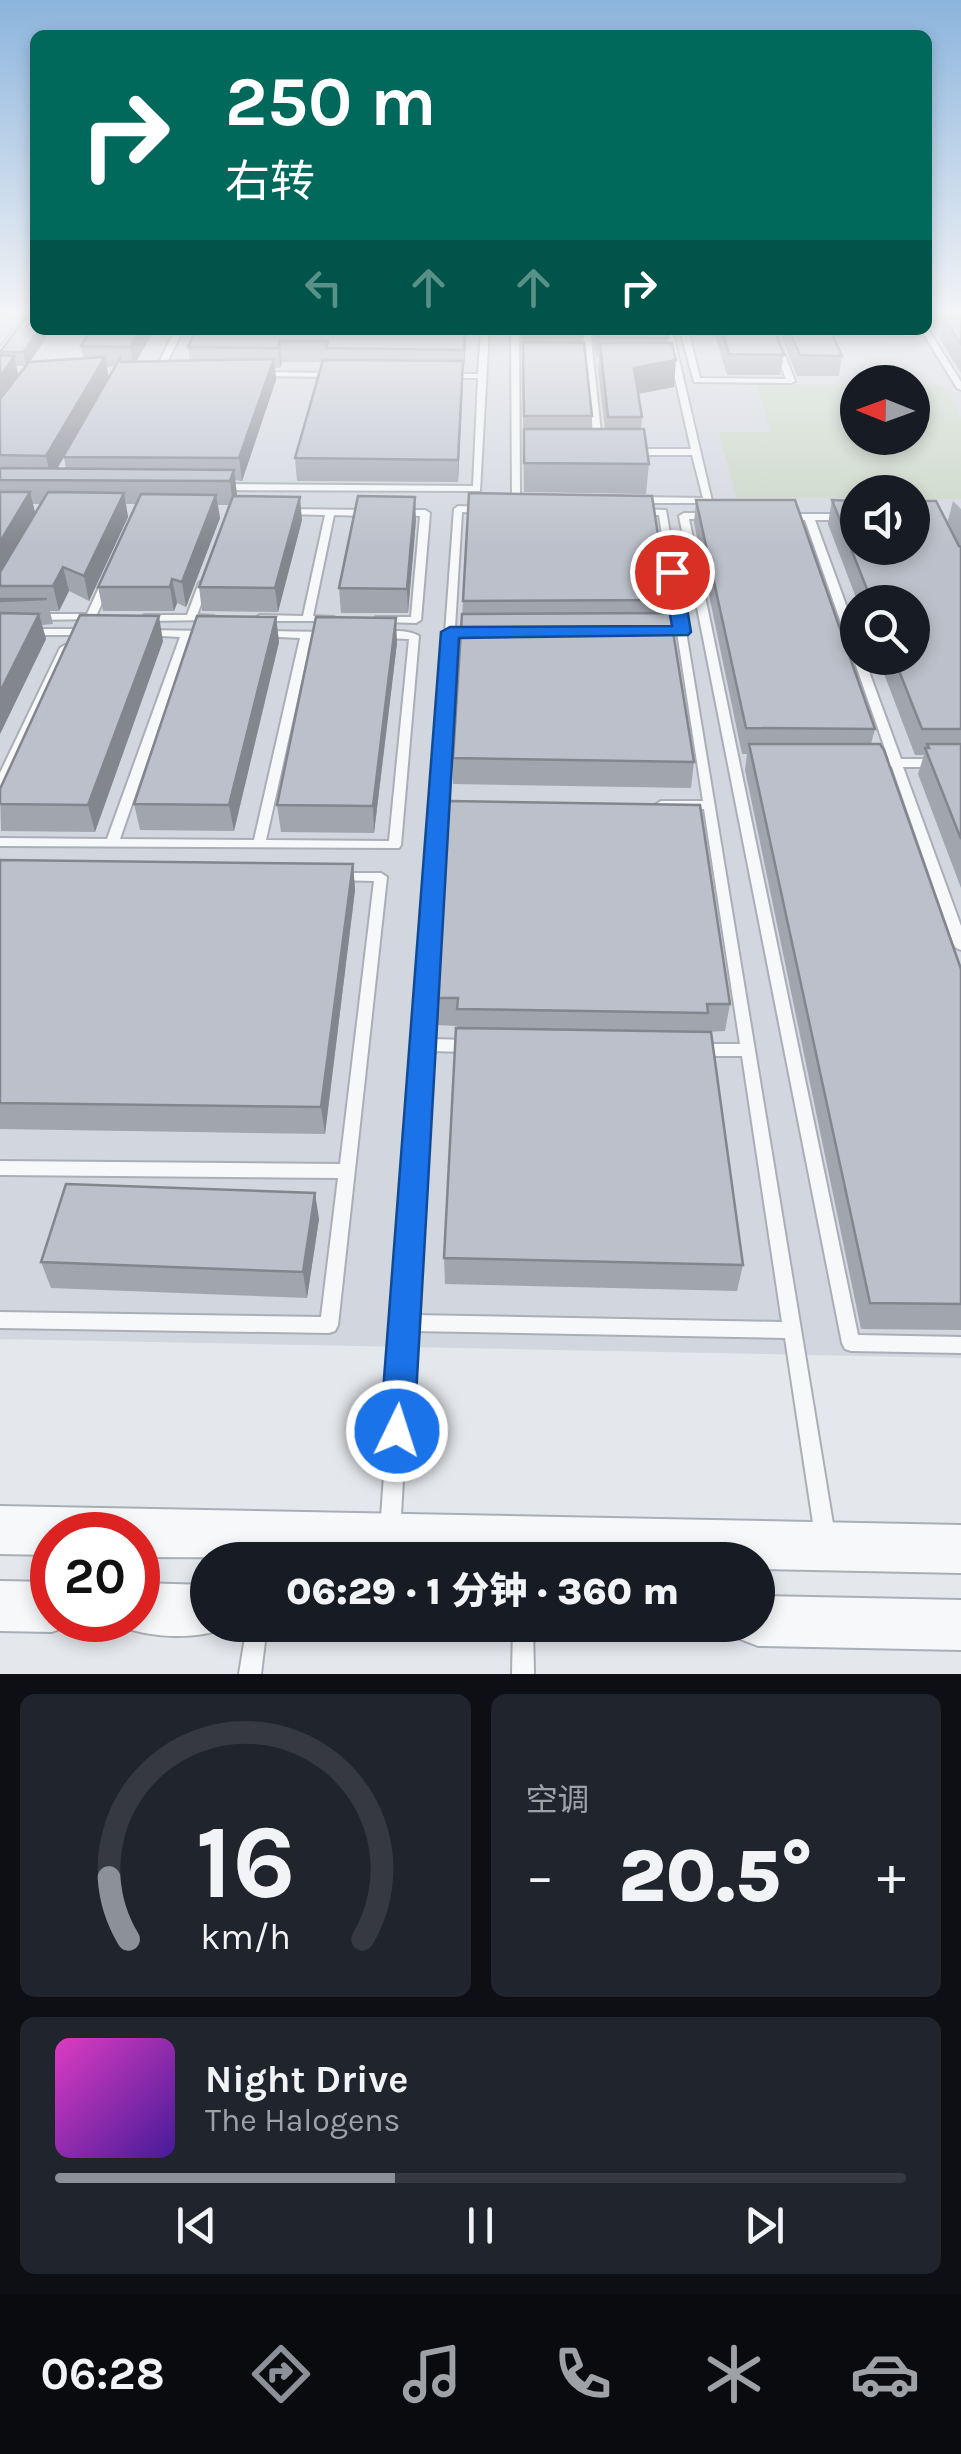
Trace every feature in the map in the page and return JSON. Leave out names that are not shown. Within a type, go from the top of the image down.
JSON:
[{"type":"street","points":[[0,1530],[961,1549]]},
{"type":"street","points":[[0,1606],[30,1607]]},
{"type":"street","points":[[160,1609],[190,1609]]},
{"type":"street","points":[[775,1621],[961,1625]]},
{"type":"lane","points":[[209,487],[477,490],[481,391]]},
{"type":"lane","points":[[390,1538],[458,510],[534,505],[516,499],[516,391]]},
{"type":"lane","points":[[583,451],[600,451],[593,391]]},
{"type":"lane","points":[[682,391],[708,501],[628,506],[663,512],[827,1546]]},
{"type":"lane","points":[[516,451],[532,451]]},
{"type":"lane","points":[[619,452],[696,452]]},
{"type":"lane","points":[[270,512],[425,513],[416,620],[362,619]]},
{"type":"lane","points":[[308,619],[330,512]]},
{"type":"lane","points":[[720,516],[684,516],[851,1344],[961,1345]]},
{"type":"lane","points":[[773,517],[840,517]]},
{"type":"lane","points":[[809,517],[840,605]]},
{"type":"lane","points":[[90,617],[115,564]]},
{"type":"lane","points":[[192,618],[211,564]]},
{"type":"lane","points":[[18,617],[107,617]]},
{"type":"lane","points":[[124,618],[230,618]]},
{"type":"lane","points":[[250,618],[344,619]]},
{"type":"lane","points":[[0,632],[110,633]]},
{"type":"lane","points":[[0,786],[72,632]]},
{"type":"lane","points":[[450,632],[470,632]]},
{"type":"lane","points":[[662,632],[682,632]]},
{"type":"lane","points":[[129,633],[220,634]]},
{"type":"lane","points":[[112,843],[186,634]]},
{"type":"lane","points":[[254,634],[342,635]]},
{"type":"lane","points":[[260,844],[306,634]]},
{"type":"lane","points":[[0,842],[395,844],[414,636],[360,635]]},
{"type":"lane","points":[[865,675],[961,945]]},
{"type":"lane","points":[[734,762],[752,762]]},
{"type":"lane","points":[[878,763],[961,763]]},
{"type":"lane","points":[[651,805],[709,804]]},
{"type":"lane","points":[[438,805],[458,805]]},
{"type":"lane","points":[[0,1320],[329,1325],[381,877],[324,877]]},
{"type":"lane","points":[[422,1045],[480,1046]]},
{"type":"lane","points":[[691,1050],[748,1050]]},
{"type":"lane","points":[[0,1168],[348,1170]]},
{"type":"lane","points":[[404,1323],[792,1330]]},
{"type":"lane","points":[[250,1674],[255,1642]]},
{"type":"lane","points":[[523,1642],[523,1674]]},
{"type":"shaded area","points":[[0,391],[840,391],[840,455],[930,455],[930,391],[961,391],[961,1358],[0,1339]]},
{"type":"green space","points":[[758,391],[840,391],[840,455],[930,455],[930,391],[946,391],[961,418],[961,499],[930,499],[930,475],[840,475],[840,498],[736,497],[719,432],[771,432]]},
{"type":"building","points":[[6,391],[85,391],[46,456],[0,455],[0,399]]},
{"type":"building","points":[[101,391],[263,391],[239,458],[63,457]]},
{"type":"building","points":[[314,391],[461,391],[458,460],[295,458]]},
{"type":"building","points":[[524,391],[589,391],[592,416],[524,416]]},
{"type":"building","points":[[605,391],[638,391],[642,417],[608,417]]},
{"type":"building","points":[[524,429],[644,429],[649,464],[524,463]]},
{"type":"building","points":[[0,468],[234,470],[230,481],[0,480]]},
{"type":"building","points":[[0,492],[30,492],[0,542]]},
{"type":"building","points":[[48,492],[124,493],[84,576],[63,567],[53,586],[0,586],[0,572]]},
{"type":"building","points":[[469,493],[652,496],[668,600],[463,601]]},
{"type":"building","points":[[141,494],[216,495],[182,582],[172,579],[170,587],[98,587]]},
{"type":"building","points":[[233,496],[300,497],[275,588],[199,587]]},
{"type":"building","points":[[358,496],[415,497],[407,589],[339,588]]},
{"type":"building","points":[[696,500],[795,500],[840,629],[840,675],[856,675],[875,729],[746,728]]},
{"type":"building","points":[[832,500],[840,500],[840,520]]},
{"type":"building","points":[[930,501],[936,501],[961,547],[961,729],[922,729],[901,675],[930,675],[930,585],[865,585],[857,565],[930,565]]},
{"type":"building","points":[[0,613],[39,614],[0,692]]},
{"type":"building","points":[[670,613],[694,762],[453,758],[462,614]]},
{"type":"building","points":[[80,615],[159,616],[88,805],[0,804],[0,789]]},
{"type":"building","points":[[197,616],[276,617],[229,805],[134,804]]},
{"type":"building","points":[[316,617],[396,618],[373,806],[277,805]]},
{"type":"building","points":[[749,744],[880,744],[884,750],[961,969],[961,1304],[870,1303]]},
{"type":"building","points":[[927,744],[961,744],[961,839],[925,748],[929,748]]},
{"type":"building","points":[[449,801],[700,805],[730,1004],[707,1004],[708,1013],[457,1009],[458,998],[435,998]]},
{"type":"building","points":[[0,860],[353,864],[321,1107],[0,1103]]},
{"type":"building","points":[[456,1028],[711,1032],[743,1265],[444,1258]]},
{"type":"building","points":[[66,1184],[315,1193],[303,1272],[41,1262]]},
{"type":"route","points":[[397,1431],[450,632],[682,632],[672,572]]}]
